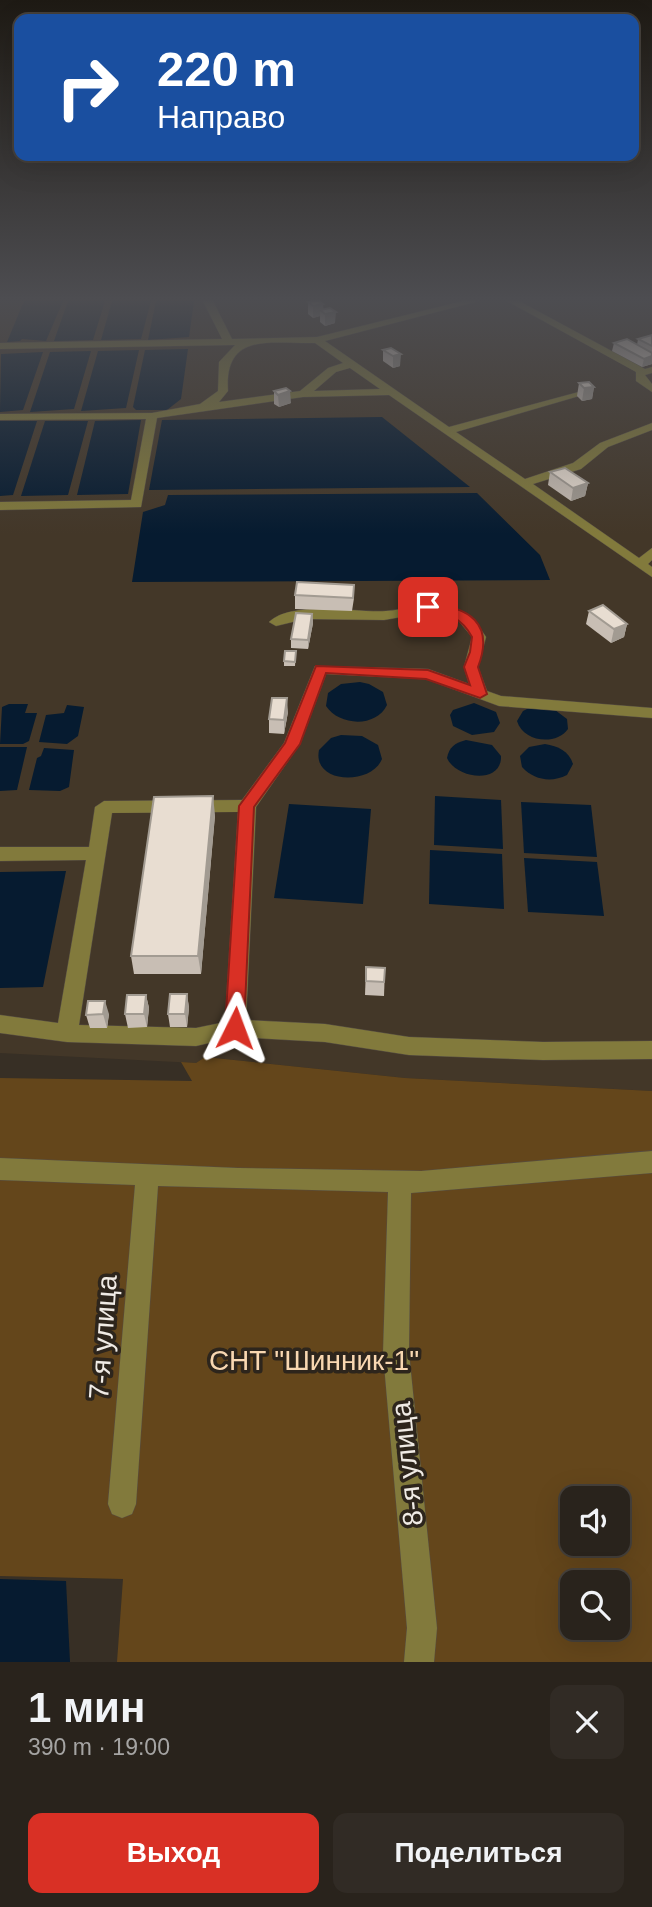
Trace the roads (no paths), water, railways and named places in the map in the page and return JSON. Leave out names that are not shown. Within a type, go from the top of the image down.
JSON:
[{"type":"street","points":[[202,407],[215,400],[223,391],[223,379]]},
{"type":"street","points":[[303,394],[322,379]]},
{"type":"street","points":[[373,379],[646,569],[652,552]]},
{"type":"street","points":[[0,418],[152,416],[303,394],[394,392]]},
{"type":"street","points":[[447,431],[582,392]]},
{"type":"street","points":[[0,506],[136,504],[152,416]]},
{"type":"street","points":[[522,484],[577,466],[604,445],[652,426]]},
{"type":"street","points":[[276,622],[292,614],[379,616],[428,607],[447,608],[471,624],[478,637],[477,652],[471,667],[480,694]]},
{"type":"street","points":[[235,1028],[247,806],[292,744],[320,669],[428,674],[499,701],[652,713]]},
{"type":"street","points":[[67,1033],[104,807],[247,806]]},
{"type":"street","points":[[0,854],[95,853]]},
{"type":"street","points":[[0,1024],[67,1033],[196,1037],[235,1028],[325,1033],[409,1046],[543,1051],[652,1050]]},
{"type":"street","points":[[0,1169],[401,1182],[652,1162]]},
{"type":"street","name":"7-я улица","points":[[122,1504],[147,1175]]},
{"type":"street","name":"8-я улица","points":[[401,1182],[396,1353],[422,1628],[419,1662]]},
{"type":"water","points":[[1,379],[34,379],[23,410],[0,412]]},
{"type":"water","points":[[41,379],[83,379],[74,409],[30,412]]},
{"type":"water","points":[[90,379],[133,379],[126,408],[81,411]]},
{"type":"water","points":[[139,379],[184,379],[181,399],[167,410],[136,410],[133,407]]},
{"type":"water","points":[[382,417],[470,487],[149,490],[162,420]]},
{"type":"water","points":[[141,420],[128,494],[77,495],[95,421]]},
{"type":"water","points":[[0,421],[37,421],[13,495],[0,496]]},
{"type":"water","points":[[45,421],[88,421],[68,495],[21,496]]},
{"type":"water","points":[[477,493],[540,555],[550,580],[132,582],[143,512],[165,505],[168,495]]},
{"type":"water","points":[[360,682],[383,692],[387,705],[382,712],[375,718],[357,722],[339,718],[332,713],[326,706],[328,693],[341,684]]},
{"type":"water","points":[[474,703],[496,712],[500,723],[494,732],[472,735],[453,726],[450,715],[453,710]]},
{"type":"water","points":[[9,704],[28,704],[25,713],[37,713],[29,741],[23,744],[0,744],[2,707]]},
{"type":"water","points":[[67,705],[84,707],[78,736],[67,744],[39,742],[46,715],[64,713]]},
{"type":"water","points":[[529,708],[555,710],[567,719],[568,729],[556,738],[548,739],[526,734],[517,721],[523,711]]},
{"type":"water","points":[[341,735],[362,736],[378,745],[382,759],[376,768],[355,777],[333,775],[324,770],[319,761],[319,750],[331,738]]},
{"type":"water","points":[[466,740],[492,745],[501,756],[494,772],[478,776],[459,771],[452,765],[447,758],[449,751]]},
{"type":"water","points":[[545,744],[559,748],[569,756],[573,764],[567,775],[543,779],[522,767],[520,756],[529,747]]},
{"type":"water","points":[[0,747],[27,747],[17,790],[0,791]]},
{"type":"water","points":[[44,748],[74,750],[69,787],[60,791],[29,790],[37,758],[41,756]]},
{"type":"water","points":[[435,796],[501,800],[503,849],[434,845]]},
{"type":"water","points":[[521,802],[591,805],[597,857],[524,853]]},
{"type":"water","points":[[289,804],[371,809],[363,904],[274,898]]},
{"type":"water","points":[[430,850],[502,854],[504,909],[429,904]]},
{"type":"water","points":[[524,858],[597,862],[604,916],[528,912]]},
{"type":"water","points":[[66,871],[43,987],[0,988],[0,872]]},
{"type":"water","points":[[0,1579],[66,1581],[70,1662],[0,1662]]},
{"type":"park label","name":"СНТ \"Шинник-1\"","points":[[314,1360]]}]
